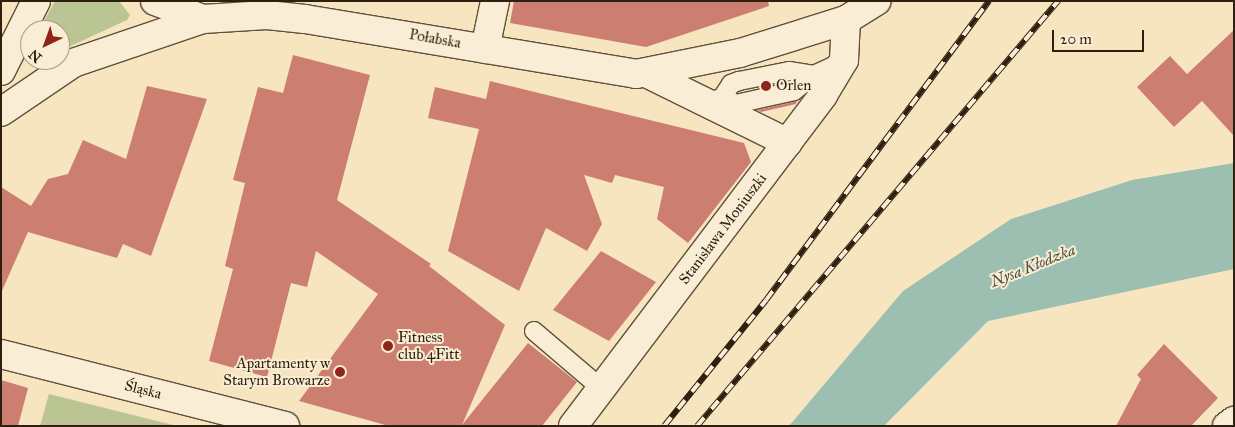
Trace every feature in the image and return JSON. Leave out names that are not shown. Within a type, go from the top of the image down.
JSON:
[{"type":"main road","points":[[1,72],[36,1]]},
{"type":"main road","points":[[155,1],[203,19]]},
{"type":"main road","points":[[485,49],[495,1]]},
{"type":"main road","name":"Połabska","points":[[1,112],[73,63],[203,19],[266,15],[305,19],[608,72],[646,73],[740,53],[846,20],[877,1]]},
{"type":"main road","points":[[844,60],[846,20]]},
{"type":"main road","name":"Stanisława Moniuszki","points":[[573,426],[788,143],[844,60]]},
{"type":"main road","points":[[646,73],[712,101],[788,143]]},
{"type":"main road","name":"Śląska","points":[[1,354],[285,426]]},
{"type":"main road","points":[[1227,426],[1234,421]]},
{"type":"lane","points":[[712,101],[736,104],[794,91],[814,75],[844,60]]},
{"type":"lane","points":[[534,331],[601,388]]},
{"type":"green space","points":[[55,1],[119,1],[130,15],[127,20],[70,46],[70,20],[45,20]]},
{"type":"green space","points":[[49,394],[177,426],[40,426]]},
{"type":"water","name":"Nysa Kłodzka","points":[[1234,163],[1234,269],[988,321],[884,426],[789,426],[903,291],[1011,219],[1132,180]]},
{"type":"building","points":[[514,1],[768,1],[769,6],[646,47],[510,23]]},
{"type":"building","points":[[1234,30],[1234,136],[1202,101],[1174,127],[1137,87],[1170,56],[1187,74]]},
{"type":"building","points":[[293,55],[370,75],[337,200],[431,264],[429,266],[505,325],[462,425],[528,343],[577,382],[542,426],[389,426],[299,401],[378,294],[316,251],[307,287],[291,283],[267,377],[209,361],[233,269],[225,266],[245,183],[233,180],[258,87],[283,93]]},
{"type":"building","points":[[490,81],[744,143],[751,162],[688,243],[657,219],[664,187],[615,175],[612,183],[584,175],[602,224],[587,251],[546,228],[519,291],[448,251],[479,129],[428,118],[435,87],[486,99]]},
{"type":"building","points":[[147,86],[207,99],[151,256],[123,244],[117,258],[28,232],[1,293],[1,187],[31,206],[48,179],[68,174],[83,140],[126,159]]},
{"type":"building","points":[[797,101],[796,104],[761,112],[757,110]]},
{"type":"building","points":[[601,251],[656,282],[609,341],[553,310]]},
{"type":"building","points":[[1164,344],[1218,398],[1191,426],[1116,426],[1141,379],[1137,375]]},
{"type":"building","points":[[1,380],[28,388],[18,426],[1,426]]},
{"type":"railway","points":[[664,426],[766,300],[989,1]]},
{"type":"railway","points":[[697,426],[1058,1]]},
{"type":"place","name":"Orlen","points":[[766,86]]},
{"type":"place","name":"Fitness club 4Fitt","points":[[388,346]]},
{"type":"place","name":"Apartamenty w Starym Browarze","points":[[340,372]]}]
